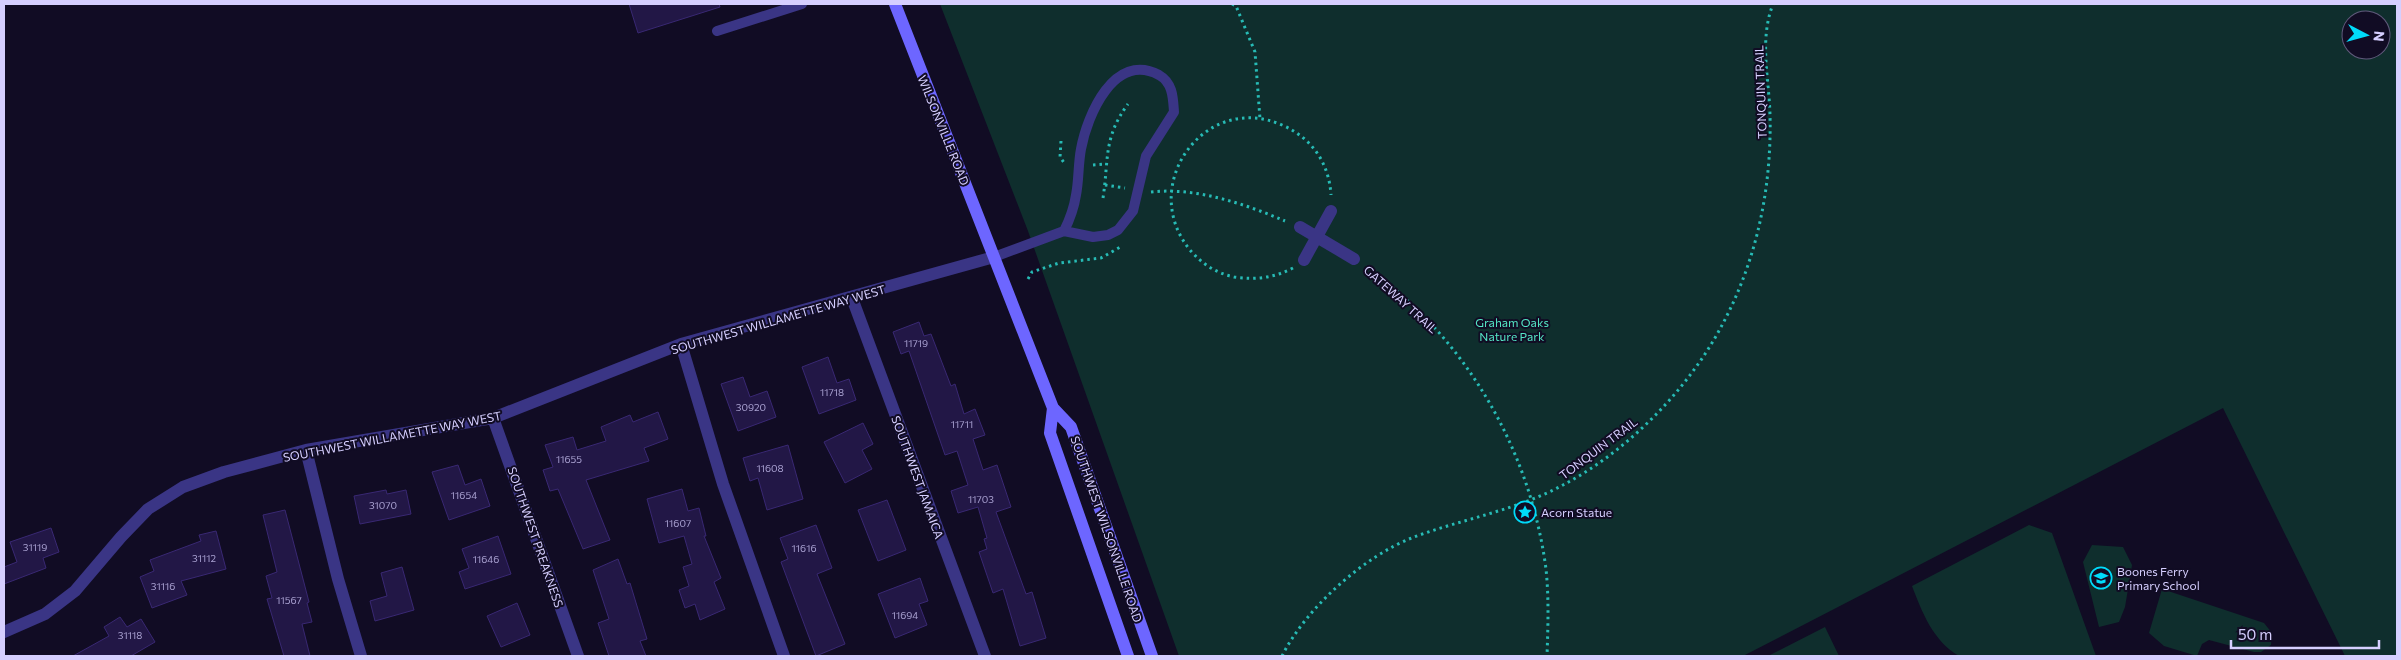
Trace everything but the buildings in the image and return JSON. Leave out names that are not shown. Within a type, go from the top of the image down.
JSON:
[{"type":"main road","name":"WILSONVILLE ROAD","points":[[894,4],[994,257]]},
{"type":"main road","name":"SOUTHWEST WILSONVILLE ROAD","points":[[994,257],[1053,408],[1070,427],[1152,656]]},
{"type":"main road","name":"SOUTHWEST WILSONVILLE ROAD","points":[[1053,408],[1050,433],[1128,656]]},
{"type":"street","points":[[1304,260],[1331,211]]},
{"type":"street","name":"GATEWAY TRAIL","points":[[1300,227],[1354,259]]},
{"type":"street","name":"SOUTHWEST WILLAMETTE WAY WEST","points":[[4,632],[45,614],[74,591],[148,509],[183,487],[224,472],[306,450],[493,418],[681,344],[994,257]]},
{"type":"street","name":"SOUTHWEST JAMAICA","points":[[852,298],[985,656]]},
{"type":"street","points":[[681,344],[723,484],[784,656]]},
{"type":"street","name":"SOUTHWEST PREAKNESS","points":[[493,418],[578,656]]},
{"type":"street","points":[[306,450],[338,578],[361,656]]},
{"type":"lane","points":[[717,31],[802,4]]},
{"type":"lane","points":[[994,257],[1064,231],[1100,237],[1118,230],[1129,218],[1133,210],[1146,156],[1174,112],[1171,89],[1162,76],[1147,71],[1131,71],[1117,78],[1099,99],[1085,130],[1079,159],[1075,202],[1064,231]]},
{"type":"path","points":[[1232,4],[1236,6],[1255,52],[1260,119]]},
{"type":"path","name":"TONQUIN TRAIL","points":[[1282,656],[1302,626],[1330,594],[1351,575],[1386,551],[1412,538],[1531,499],[1562,486],[1629,438],[1654,416],[1677,391],[1706,351],[1731,307],[1755,245],[1768,179],[1770,112],[1765,57],[1769,13],[1773,4]]},
{"type":"path","points":[[1103,198],[1110,138],[1128,104]]},
{"type":"path","points":[[1304,260],[1284,273],[1250,279],[1224,275],[1209,268],[1197,258],[1180,238],[1173,218],[1170,190],[1173,177],[1184,152],[1206,131],[1222,123],[1247,118],[1270,120],[1294,130],[1313,145],[1330,179],[1331,211]]},
{"type":"path","points":[[1061,141],[1060,157],[1069,168]]},
{"type":"path","points":[[1090,165],[1106,164]]},
{"type":"path","points":[[1105,185],[1126,188]]},
{"type":"path","points":[[1150,192],[1170,190],[1218,198],[1268,214],[1300,227]]},
{"type":"path","name":"GATEWAY TRAIL","points":[[1354,259],[1376,274],[1428,321],[1452,347],[1500,420],[1515,452],[1531,499],[1546,570],[1548,605],[1547,656]]},
{"type":"green space","name":"Graham Oaks Nature Park","points":[[940,4],[2397,4],[2397,656],[2345,656],[2223,408],[1743,656],[1179,656],[1028,231]]},
{"type":"green space","points":[[2029,525],[2052,533],[2096,656],[1959,656],[1950,650],[1935,634],[1924,616],[1912,586]]},
{"type":"green space","points":[[2092,545],[2123,547],[2132,565],[2125,607],[2119,622],[2099,627],[2083,562]]},
{"type":"green space","points":[[2162,589],[2264,623],[2272,633],[2271,645],[2261,652],[2254,652],[2209,640],[2202,644],[2197,656],[2164,646],[2149,633]]},
{"type":"green space","points":[[1825,627],[1839,656],[1768,656]]},
{"type":"place","name":"Acorn Statue","points":[[1525,512]]},
{"type":"place","name":"Boones Ferry Primary School","points":[[2101,578]]}]
